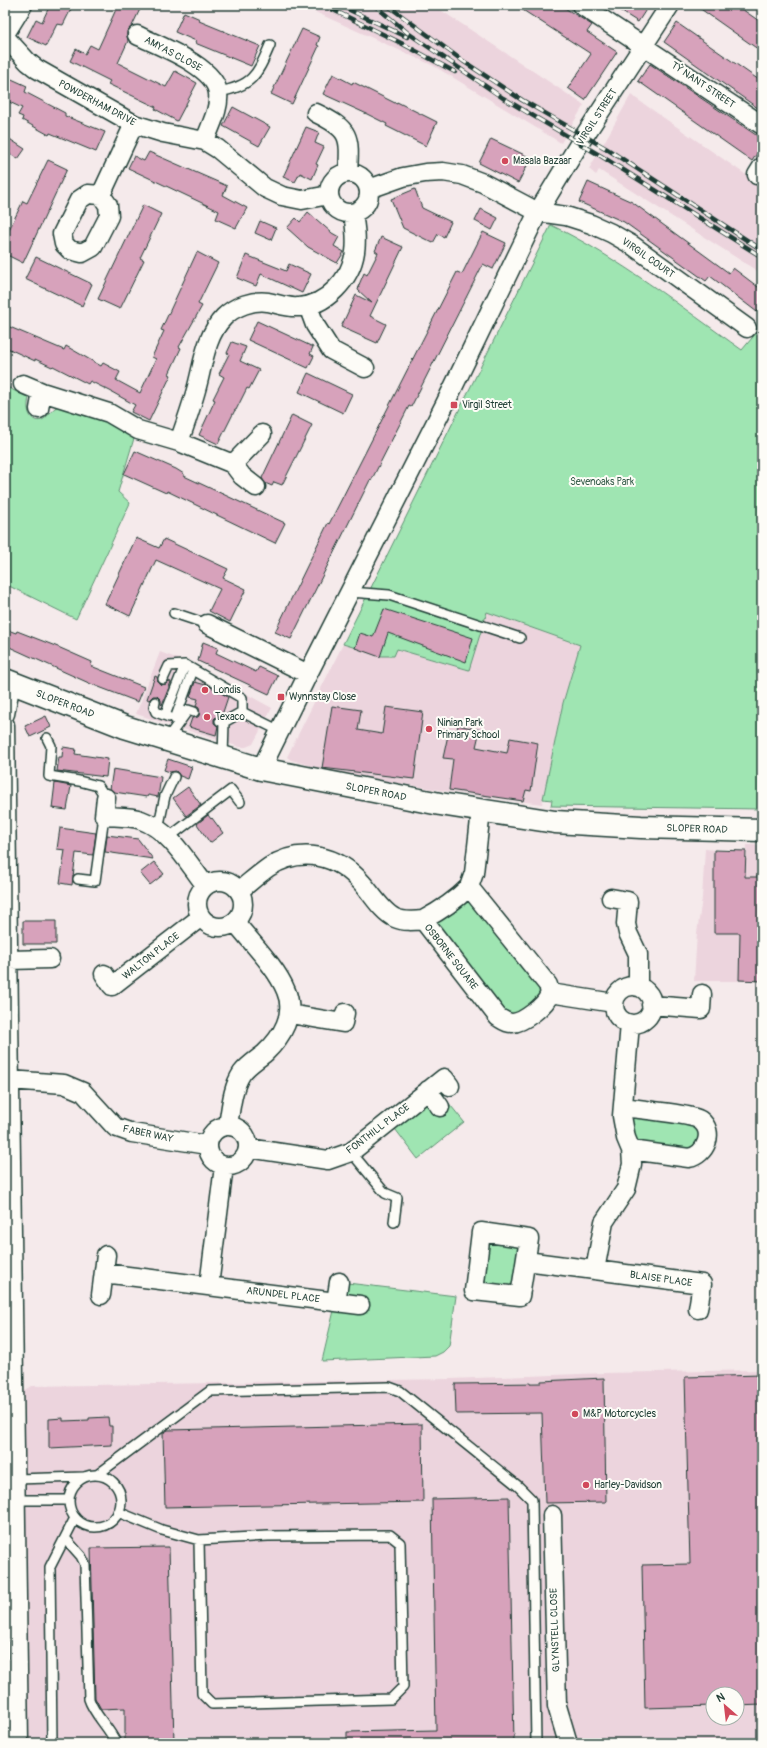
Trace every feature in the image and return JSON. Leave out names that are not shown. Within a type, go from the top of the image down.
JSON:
[{"type":"street","points":[[5,35],[23,5]]},
{"type":"street","name":"TŶ NANT STREET","points":[[582,5],[762,125]]},
{"type":"street","name":"VIRGIL STREET","points":[[261,770],[445,404],[538,212],[643,45],[670,5]]},
{"type":"street","name":"POWDERHAM DRIVE","points":[[5,35],[28,62],[37,70],[134,124],[163,133],[205,141],[218,148],[265,188],[282,196],[302,200],[329,195]]},
{"type":"street","name":"AMYAS CLOSE","points":[[137,35],[194,63],[214,82],[218,92]]},
{"type":"street","points":[[205,141],[218,106],[218,92]]},
{"type":"street","points":[[316,112],[340,126],[347,136],[349,145],[348,173]]},
{"type":"street","points":[[101,195],[134,124]]},
{"type":"street","points":[[369,189],[404,177],[443,172],[462,175],[483,183],[538,212]]},
{"type":"street","points":[[348,173],[361,178],[369,189],[366,203],[362,208],[353,213],[346,213],[337,210],[329,195],[330,186],[334,180],[348,173]]},
{"type":"street","name":"VIRGIL COURT","points":[[538,212],[566,216],[591,224],[611,233],[632,245],[747,328]]},
{"type":"street","points":[[179,442],[196,391],[206,350],[215,329],[224,317],[237,308],[258,301],[284,307],[298,307],[308,306],[325,299],[334,291],[351,267],[355,252],[356,233],[353,213]]},
{"type":"street","points":[[308,306],[316,325],[331,350],[365,368]]},
{"type":"street","points":[[23,384],[42,392],[109,414],[138,430],[179,442],[233,464],[242,476],[256,487]]},
{"type":"street","points":[[39,410],[42,392]]},
{"type":"street","points":[[233,464],[262,434]]},
{"type":"street","points":[[207,624],[308,674]]},
{"type":"street","points":[[5,714],[8,682]]},
{"type":"street","name":"SLOPER ROAD","points":[[8,682],[125,727],[261,770],[481,812],[555,822],[641,827],[762,830]]},
{"type":"street","points":[[5,725],[9,960],[12,1335],[16,1479],[19,1743]]},
{"type":"street","points":[[106,798],[104,816],[140,820],[163,833],[206,886]]},
{"type":"street","points":[[481,812],[474,873],[469,887],[543,978],[548,985],[550,993],[614,1003]]},
{"type":"street","points":[[240,890],[280,861],[295,856],[309,855],[323,857],[345,867],[356,876],[388,913],[396,919],[409,921],[422,920]]},
{"type":"street","points":[[217,881],[225,881],[233,884],[240,890],[244,899],[242,915],[228,926],[220,928],[212,926],[201,917],[197,910],[199,894],[206,886],[217,881]]},
{"type":"street","name":"OSBORNE SQUARE","points":[[469,887],[455,901],[439,912],[422,920],[498,1017],[506,1022],[514,1023],[528,1016],[546,1002],[550,993]]},
{"type":"street","points":[[611,898],[628,901],[626,924],[628,933],[638,954],[638,987]]},
{"type":"street","name":"WALTON PLACE","points":[[104,974],[112,986],[201,917]]},
{"type":"street","points":[[228,1125],[237,1082],[243,1072],[273,1044],[290,1014],[290,1004],[287,992],[280,978],[235,922]]},
{"type":"street","points":[[9,960],[50,960]]},
{"type":"street","points":[[638,987],[647,993],[651,1005],[650,1011],[645,1019],[640,1022],[630,1024],[621,1020],[617,1015],[614,1003],[620,991],[625,988],[638,987]]},
{"type":"street","points":[[651,1005],[701,1010],[702,994]]},
{"type":"street","points":[[290,1014],[343,1023],[345,1013]]},
{"type":"street","points":[[595,1270],[604,1222],[626,1189],[631,1174],[631,1150],[624,1128],[623,1107],[630,1024]]},
{"type":"street","name":"FONTHILL PLACE","points":[[248,1148],[328,1160],[351,1152],[444,1078],[450,1086]]},
{"type":"street","name":"FABER WAY","points":[[10,1080],[64,1084],[83,1092],[115,1127],[132,1133],[207,1145]]},
{"type":"street","points":[[428,1090],[440,1107]]},
{"type":"street","points":[[623,1107],[694,1118],[704,1125],[707,1132],[708,1139],[705,1147],[695,1157],[689,1158],[631,1150]]},
{"type":"street","points":[[228,1125],[241,1130],[246,1136],[248,1148],[242,1160],[236,1164],[224,1166],[212,1159],[207,1145],[212,1132],[218,1128],[228,1125]]},
{"type":"street","points":[[209,1286],[224,1166]]},
{"type":"street","points":[[101,1295],[106,1255]]},
{"type":"street","name":"BLAISE PLACE","points":[[526,1261],[702,1284],[698,1309]]},
{"type":"street","name":"ARUNDEL PLACE","points":[[104,1273],[360,1305]]},
{"type":"street","points":[[336,1302],[338,1282]]},
{"type":"street","name":"GLYNSTELL CLOSE","points":[[552,1515],[557,1706],[568,1743]]},
{"type":"lane","points":[[218,92],[238,87],[253,77],[260,68],[270,45]]},
{"type":"lane","points":[[350,592],[389,595],[520,638]]},
{"type":"lane","points":[[174,613],[207,624]]},
{"type":"lane","points":[[165,715],[185,665]]},
{"type":"lane","points":[[163,679],[169,666],[185,665],[242,698],[242,712]]},
{"type":"lane","points":[[178,720],[193,670]]},
{"type":"lane","points":[[155,702],[154,707],[156,712],[178,720]]},
{"type":"lane","points":[[166,740],[178,720],[188,710],[194,712]]},
{"type":"lane","points":[[223,758],[222,722],[242,712]]},
{"type":"lane","points":[[242,712],[280,732]]},
{"type":"lane","points":[[47,738],[51,746],[49,776],[98,786],[106,798]]},
{"type":"lane","points":[[163,833],[165,796],[174,777]]},
{"type":"lane","points":[[163,833],[231,790],[235,781]]},
{"type":"lane","points":[[231,790],[240,802]]},
{"type":"lane","points":[[78,879],[95,881],[104,816]]},
{"type":"lane","points":[[351,1152],[385,1193],[397,1198],[394,1222]]},
{"type":"lane","points":[[16,1479],[84,1477],[97,1474],[210,1390],[388,1387],[400,1391],[518,1486],[532,1500],[536,1743]]},
{"type":"lane","points":[[84,1477],[74,1485],[68,1500],[68,1507],[75,1518],[85,1525],[100,1527],[109,1523],[118,1512],[121,1505],[121,1496],[116,1486],[106,1477],[97,1474]]},
{"type":"lane","points":[[16,1500],[68,1500]]},
{"type":"lane","points":[[118,1512],[162,1530],[200,1540],[268,1536],[390,1535],[400,1543],[403,1687],[391,1699],[212,1704],[202,1694],[200,1540]]},
{"type":"lane","points":[[52,1743],[50,1567],[75,1518]]},
{"type":"lane","points":[[65,1538],[86,1564],[89,1698],[92,1707],[116,1743]]},
{"type":"shaded area","points":[[300,5],[433,5],[584,105],[561,143],[434,66]]},
{"type":"shaded area","points":[[631,95],[762,186],[762,274],[599,170],[596,175],[589,169]]},
{"type":"shaded area","name":"Ninian Park Primary School","points":[[486,612],[580,645],[563,703],[542,804],[464,794],[392,782],[322,769],[291,760],[287,757],[343,644],[382,656],[397,649],[468,670]]},
{"type":"shaded area","points":[[160,652],[189,663],[272,708],[253,744],[246,747],[240,747],[136,714]]},
{"type":"shaded area","points":[[747,845],[762,845],[762,981],[694,981],[705,849],[714,850],[714,899],[745,877]]},
{"type":"shaded area","points":[[762,1370],[762,1743],[5,1743],[5,1403],[32,1386],[450,1379],[604,1373]]},
{"type":"green space","name":"Sevenoaks Park","points":[[551,225],[625,267],[742,350],[762,326],[762,809],[551,806],[552,800],[543,799],[563,703],[580,645],[487,612],[469,670],[397,649],[394,656],[382,656],[343,644]]},
{"type":"green space","points":[[5,386],[29,398],[29,413],[35,420],[43,420],[57,407],[68,407],[87,413],[135,435],[118,492],[130,503],[76,619],[5,584]]},
{"type":"green space","points":[[469,887],[548,985],[514,1023],[423,920]]},
{"type":"green space","points":[[428,1090],[440,1106],[447,1101],[464,1122],[418,1159],[389,1121]]},
{"type":"green space","points":[[622,1116],[700,1120],[701,1152],[631,1150]]},
{"type":"green space","points":[[481,1232],[529,1239],[520,1296],[474,1291]]},
{"type":"green space","points":[[339,1282],[456,1296],[449,1346],[443,1352],[435,1356],[322,1361],[336,1302]]},
{"type":"building","points":[[50,5],[62,5],[71,9],[63,25],[57,24],[46,46],[27,37],[36,19],[42,22]]},
{"type":"building","points":[[118,5],[142,5],[132,26],[127,31],[128,41],[118,63],[166,87],[175,71],[197,83],[177,121],[155,109],[156,107],[108,84],[110,81],[70,61],[76,49],[85,54],[90,45],[98,49]]},
{"type":"building","points":[[515,5],[560,5],[592,25],[587,32],[617,52],[585,100],[568,88],[591,54]]},
{"type":"building","points":[[611,5],[649,5],[638,22]]},
{"type":"building","points":[[695,5],[736,5],[762,23],[762,52]]},
{"type":"building","points":[[184,12],[200,19],[199,21],[260,46],[251,66],[195,43],[196,41],[175,32]]},
{"type":"building","points":[[677,23],[762,82],[762,111],[664,42]]},
{"type":"building","points":[[302,29],[320,37],[317,45],[319,46],[292,104],[271,94]]},
{"type":"building","points":[[650,64],[762,139],[762,146],[752,161],[638,81]]},
{"type":"building","points":[[333,74],[352,84],[353,82],[397,104],[397,102],[437,122],[426,146],[386,126],[387,124],[323,94]]},
{"type":"building","points":[[5,76],[27,86],[25,92],[65,113],[65,116],[105,132],[96,152],[50,133],[49,135],[22,120],[23,117],[18,115],[22,108],[5,100]]},
{"type":"building","points":[[233,107],[270,127],[259,146],[223,126]]},
{"type":"building","points":[[306,127],[319,132],[315,143],[324,147],[316,164],[318,165],[312,179],[300,173],[295,182],[283,177]]},
{"type":"building","points":[[5,136],[25,149],[18,159],[5,151]]},
{"type":"building","name":"Masala Bazaar","points":[[491,139],[531,158],[518,183],[479,163]]},
{"type":"building","points":[[149,152],[227,186],[223,195],[247,208],[236,228],[216,219],[219,211],[128,168],[134,156],[144,161]]},
{"type":"building","points":[[48,160],[67,169],[23,263],[5,254],[5,238],[23,201],[27,203]]},
{"type":"building","points":[[588,182],[632,202],[729,273],[733,268],[762,290],[762,305],[757,312],[710,276],[706,281],[624,222],[579,202]]},
{"type":"building","points":[[415,189],[422,208],[451,222],[444,237],[438,234],[433,243],[403,228],[391,199]]},
{"type":"building","points":[[143,205],[161,214],[140,258],[144,260],[120,309],[98,299]]},
{"type":"building","points":[[481,209],[498,218],[492,230],[475,221]]},
{"type":"building","points":[[308,212],[332,233],[339,237],[334,246],[344,252],[337,263],[308,247],[287,228],[296,218],[300,222]]},
{"type":"building","points":[[260,221],[276,228],[271,240],[255,233]]},
{"type":"building","points":[[483,232],[506,243],[493,269],[483,264],[411,407],[409,406],[371,481],[370,480],[291,639],[275,632],[328,523],[329,524],[457,272],[462,274]]},
{"type":"building","points":[[381,237],[403,247],[370,316],[386,324],[377,343],[341,327],[356,295],[372,303],[358,290],[358,287],[364,273],[367,275],[378,253],[375,251]]},
{"type":"building","points":[[197,252],[218,263],[198,304],[202,306],[179,347],[181,348],[169,374],[171,375],[149,421],[131,412],[135,405],[110,391],[90,381],[88,384],[53,366],[52,367],[35,359],[35,361],[5,347],[5,325],[64,350],[66,346],[101,366],[103,363],[120,372],[116,380],[140,393],[156,359],[152,357],[164,331],[161,330]]},
{"type":"building","points":[[246,255],[286,271],[289,264],[311,274],[302,293],[261,274],[256,286],[237,278]]},
{"type":"building","points":[[36,257],[92,284],[82,306],[25,279]]},
{"type":"building","points":[[257,321],[313,347],[310,354],[314,356],[308,368],[248,340]]},
{"type":"building","points":[[232,342],[246,347],[240,361],[259,370],[249,389],[247,388],[218,444],[199,435],[215,400],[213,399],[224,377],[219,374],[229,354],[227,353]]},
{"type":"building","points":[[308,373],[352,394],[343,413],[299,392]]},
{"type":"building","points":[[292,415],[312,425],[282,485],[274,482],[272,486],[265,483],[262,478]]},
{"type":"building","points":[[135,451],[176,469],[184,474],[184,476],[285,523],[275,543],[167,491],[166,493],[124,474]]},
{"type":"building","points":[[136,538],[159,548],[164,539],[228,569],[223,578],[246,589],[230,622],[209,611],[220,589],[156,560],[130,616],[105,604]]},
{"type":"building","points":[[384,609],[473,638],[466,662],[388,633],[380,657],[355,648],[360,633],[373,637]]},
{"type":"building","points":[[5,629],[16,633],[17,631],[58,647],[92,662],[91,666],[144,687],[138,702],[91,684],[5,645]]},
{"type":"building","points":[[203,642],[218,648],[216,653],[256,672],[259,667],[278,676],[269,694],[198,661]]},
{"type":"building","points":[[155,676],[161,685],[166,684],[169,681],[171,682],[162,705],[161,700],[157,696],[153,696],[149,700],[147,699]]},
{"type":"building","name":"Texaco","points":[[195,682],[209,686],[228,697],[222,715],[218,715],[214,719],[214,723],[218,726],[216,735],[189,727],[192,718],[198,717],[200,714],[199,708],[196,706],[198,699],[190,697]]},
{"type":"building","points":[[332,706],[361,710],[358,730],[382,734],[386,707],[423,712],[414,779],[322,768]]},
{"type":"building","points":[[46,716],[51,727],[30,737],[25,726]]},
{"type":"building","points":[[458,725],[480,730],[476,747],[507,753],[510,738],[538,743],[531,791],[526,790],[523,801],[449,790],[453,759],[443,758],[448,735],[456,736]]},
{"type":"building","points":[[63,747],[76,749],[75,754],[108,759],[106,777],[57,771],[59,757],[62,757]]},
{"type":"building","points":[[168,759],[192,767],[188,779],[180,776],[176,771],[170,772],[164,770]]},
{"type":"building","points":[[113,769],[161,777],[158,797],[148,795],[147,797],[114,792],[110,789]]},
{"type":"building","points":[[55,783],[71,786],[67,810],[52,808]]},
{"type":"building","points":[[188,787],[201,805],[186,816],[173,798]]},
{"type":"building","points":[[208,815],[223,833],[210,843],[197,824]]},
{"type":"building","points":[[60,828],[96,833],[93,855],[76,853],[72,885],[60,883],[65,850],[57,849]]},
{"type":"building","points":[[107,835],[138,839],[153,859],[105,852]]},
{"type":"building","points":[[714,850],[746,851],[745,877],[762,877],[762,981],[739,980],[740,933],[714,933]]},
{"type":"building","points":[[154,862],[164,874],[150,885],[140,873]]},
{"type":"building","points":[[23,921],[56,921],[56,944],[23,944]]},
{"type":"building","points":[[762,1375],[762,1705],[745,1706],[745,1686],[705,1686],[705,1706],[645,1708],[642,1565],[690,1564],[685,1377]]},
{"type":"building","points":[[604,1378],[606,1502],[545,1503],[542,1413],[456,1414],[455,1384],[541,1383],[541,1381]]},
{"type":"building","points":[[108,1417],[109,1426],[112,1426],[112,1445],[49,1448],[49,1419],[63,1418],[63,1421],[89,1420],[89,1418]]},
{"type":"building","points":[[422,1424],[423,1502],[165,1507],[163,1433],[168,1430]]},
{"type":"building","points":[[509,1497],[514,1743],[347,1743],[347,1732],[436,1730],[432,1499]]},
{"type":"building","points":[[169,1547],[174,1743],[125,1743],[125,1708],[101,1709],[95,1698],[91,1548]]},
{"type":"railway","points":[[323,5],[401,43],[455,72]]},
{"type":"railway","points":[[339,5],[407,37]]},
{"type":"railway","points":[[374,5],[408,33],[503,98],[601,156],[762,257]]},
{"type":"railway","points":[[387,5],[463,61],[522,100],[607,149],[762,250]]},
{"type":"place","name":"Masala Bazaar","points":[[505,161]]},
{"type":"place","name":"Virgil Street","points":[[454,405]]},
{"type":"place","name":"Londis","points":[[205,690]]},
{"type":"place","name":"Wynnstay Close","points":[[281,697]]},
{"type":"place","name":"Texaco","points":[[207,717]]},
{"type":"place","name":"Ninian Park Primary School","points":[[429,729]]},
{"type":"place","name":"M&P Motorcycles","points":[[575,1414]]},
{"type":"place","name":"Harley-Davidson","points":[[586,1485]]}]
